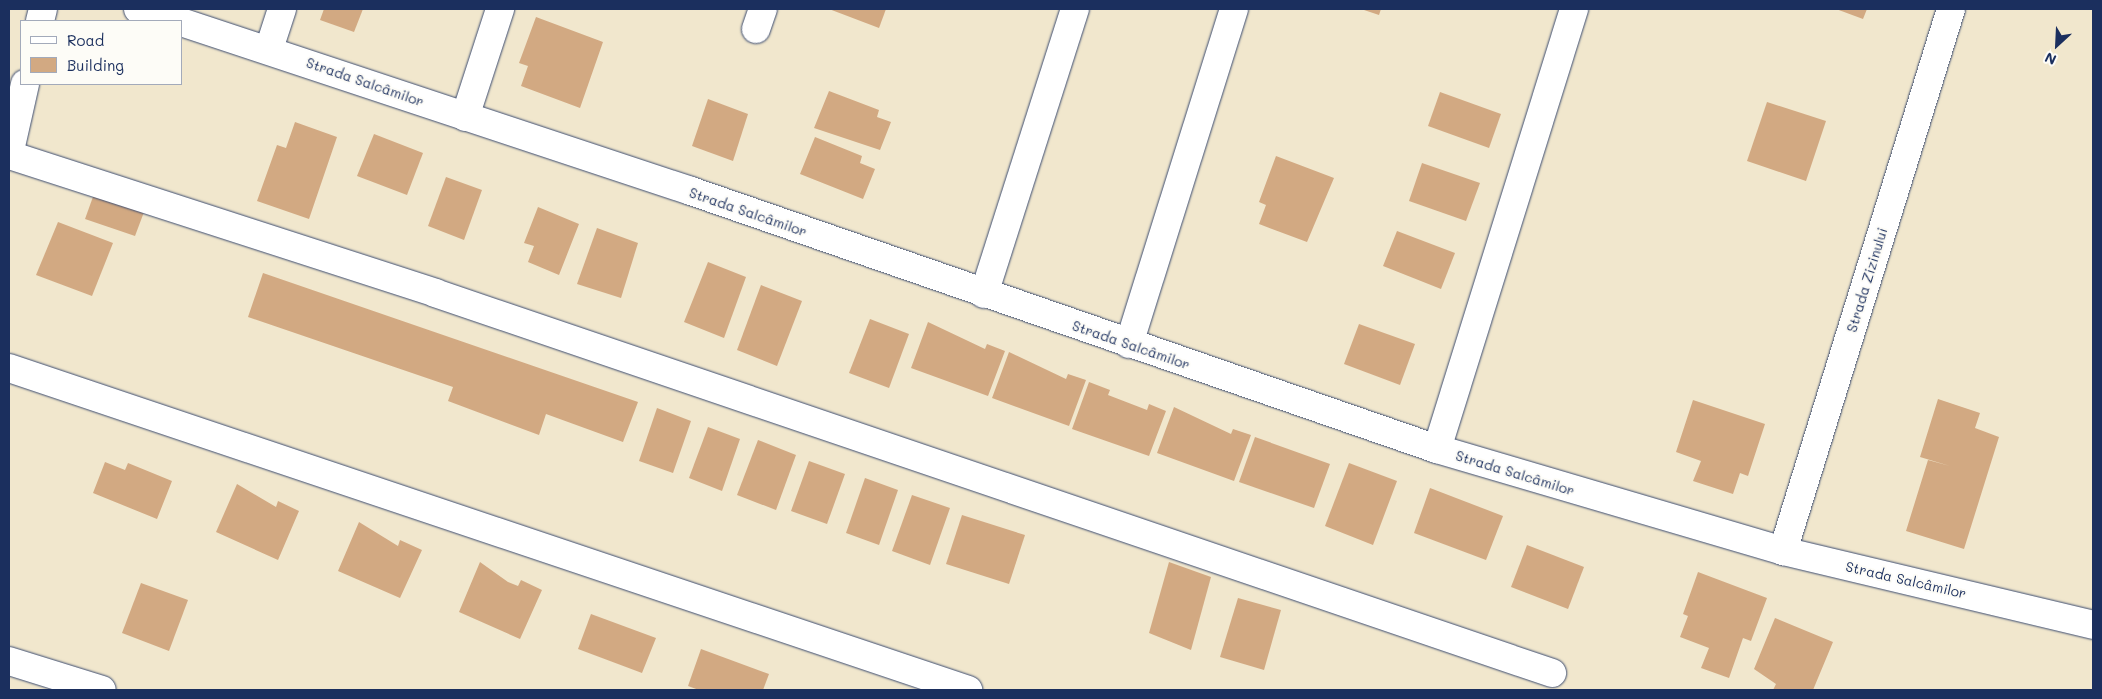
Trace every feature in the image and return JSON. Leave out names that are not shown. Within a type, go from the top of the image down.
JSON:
[{"type":"street","name":"Strada Salcâmilor","points":[[138,9],[174,20]]},
{"type":"street","points":[[269,49],[282,9]]},
{"type":"street","points":[[465,117],[500,9]]},
{"type":"street","points":[[984,294],[1075,9]]},
{"type":"street","points":[[1129,344],[1234,9]]},
{"type":"street","points":[[1437,449],[1574,9]]},
{"type":"street","name":"Strada Zizinului","points":[[1783,551],[1951,9]]},
{"type":"street","name":"Strada Salcâmilor","points":[[182,23],[269,49],[1437,449],[1783,551],[2093,625]]},
{"type":"street","points":[[26,85],[9,155],[445,296],[1552,673]]},
{"type":"street","points":[[9,368],[968,690]]},
{"type":"street","points":[[9,661],[102,690]]},
{"type":"building","points":[[324,9],[363,9],[354,32],[320,20]]},
{"type":"building","points":[[829,9],[886,9],[879,28]]},
{"type":"building","points":[[1361,9],[1381,9],[1379,15]]},
{"type":"building","points":[[1836,9],[1867,9],[1863,19]]},
{"type":"building","points":[[536,17],[603,42],[580,108],[521,86],[528,66],[519,63]]},
{"type":"building","points":[[829,91],[879,110],[877,117],[891,122],[880,150],[814,128]]},
{"type":"building","points":[[1440,92],[1501,114],[1489,148],[1428,126]]},
{"type":"building","points":[[708,99],[748,114],[733,161],[692,146]]},
{"type":"building","points":[[1767,102],[1826,121],[1806,181],[1747,161]]},
{"type":"building","points":[[295,122],[337,137],[309,219],[257,201],[277,145],[286,148]]},
{"type":"building","points":[[374,134],[423,153],[407,195],[357,176]]},
{"type":"building","points":[[815,137],[862,156],[860,163],[875,169],[863,199],[800,174]]},
{"type":"building","points":[[1276,156],[1334,178],[1307,242],[1259,224],[1266,205],[1259,202]]},
{"type":"building","points":[[1422,163],[1480,183],[1466,221],[1409,201]]},
{"type":"building","points":[[446,177],[482,190],[464,240],[428,226]]},
{"type":"building","points":[[94,194],[144,212],[135,236],[85,219]]},
{"type":"building","points":[[538,207],[579,224],[559,275],[528,262],[534,246],[524,243]]},
{"type":"building","points":[[58,222],[113,243],[92,296],[36,275]]},
{"type":"building","points":[[597,228],[638,243],[621,298],[577,284]]},
{"type":"building","points":[[1397,231],[1455,253],[1441,289],[1383,266]]},
{"type":"building","points":[[708,262],[746,277],[724,338],[684,322]]},
{"type":"building","points":[[263,273],[638,402],[623,442],[546,414],[539,435],[448,401],[453,387],[248,317]]},
{"type":"building","points":[[761,285],[802,301],[777,366],[737,350]]},
{"type":"building","points":[[870,319],[909,334],[889,388],[849,373]]},
{"type":"building","points":[[928,322],[985,349],[987,344],[1005,351],[988,396],[911,368]]},
{"type":"building","points":[[1359,324],[1415,344],[1400,385],[1344,364]]},
{"type":"building","points":[[1009,352],[1066,379],[1068,374],[1086,380],[1069,426],[992,398]]},
{"type":"building","points":[[1089,382],[1110,390],[1108,395],[1147,410],[1149,404],[1166,411],[1149,456],[1072,429]]},
{"type":"building","points":[[1938,399],[1980,413],[1975,428],[1999,437],[1964,549],[1906,531],[1928,460],[1950,466],[1920,457]]},
{"type":"building","points":[[1693,400],[1765,424],[1748,476],[1740,473],[1733,494],[1693,481],[1701,461],[1676,452]]},
{"type":"building","points":[[1174,407],[1231,434],[1233,429],[1251,435],[1234,481],[1157,453]]},
{"type":"building","points":[[657,408],[691,421],[673,473],[639,461]]},
{"type":"building","points":[[708,427],[740,439],[722,491],[689,478]]},
{"type":"building","points":[[1255,437],[1330,464],[1314,508],[1239,482]]},
{"type":"building","points":[[758,440],[796,455],[776,510],[737,495]]},
{"type":"building","points":[[809,461],[845,474],[827,524],[791,511]]},
{"type":"building","points":[[105,462],[125,470],[128,463],[172,481],[157,519],[93,493]]},
{"type":"building","points":[[1349,463],[1397,481],[1373,545],[1325,526]]},
{"type":"building","points":[[865,478],[898,490],[879,545],[846,533]]},
{"type":"building","points":[[237,484],[276,507],[278,501],[299,511],[278,560],[216,532]]},
{"type":"building","points":[[1430,488],[1503,516],[1486,560],[1414,533]]},
{"type":"building","points":[[912,495],[950,508],[930,565],[892,551]]},
{"type":"building","points":[[962,515],[1025,535],[1009,584],[946,564]]},
{"type":"building","points":[[359,522],[398,546],[400,540],[422,550],[400,598],[338,571]]},
{"type":"building","points":[[1527,545],[1584,567],[1568,609],[1511,587]]},
{"type":"building","points":[[480,562],[508,582],[518,586],[521,580],[542,590],[520,639],[459,612]]},
{"type":"building","points":[[1169,562],[1211,577],[1191,650],[1149,633]]},
{"type":"building","points":[[1698,572],[1767,598],[1751,641],[1743,638],[1729,678],[1701,668],[1709,648],[1680,637],[1688,616],[1683,614]]},
{"type":"building","points":[[141,583],[188,600],[169,651],[122,633]]},
{"type":"building","points":[[1238,598],[1281,610],[1264,670],[1220,657]]},
{"type":"building","points":[[591,614],[656,638],[642,673],[578,649]]},
{"type":"building","points":[[1775,618],[1833,642],[1813,690],[1773,690],[1776,684],[1754,669]]},
{"type":"building","points":[[701,649],[769,674],[763,690],[699,690],[688,686]]}]
